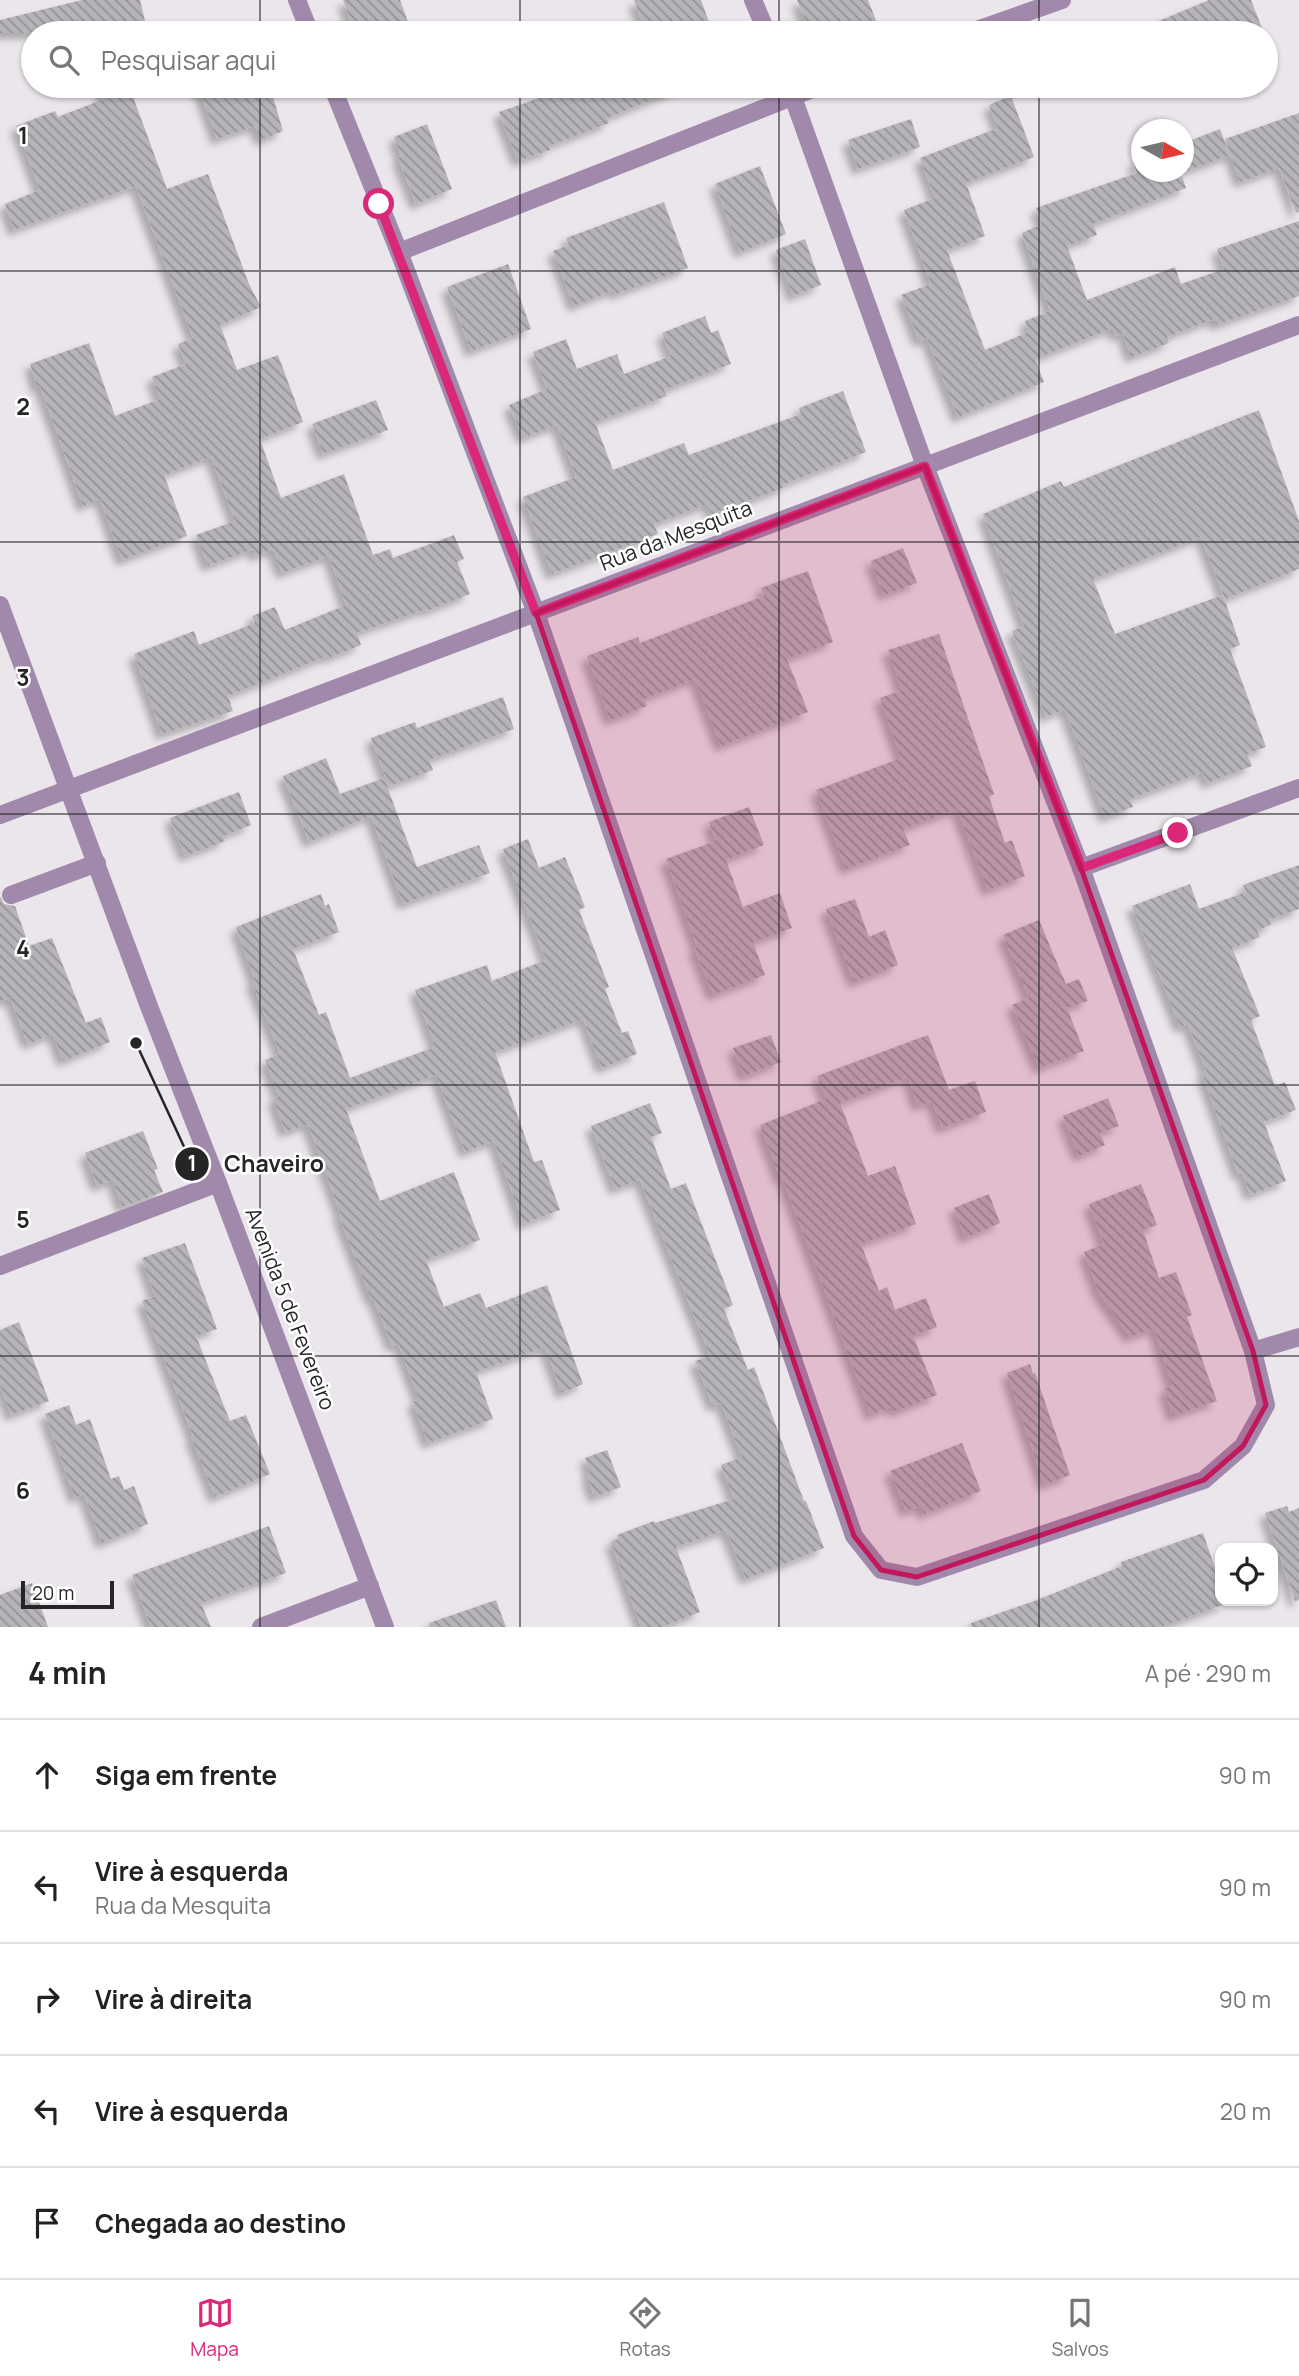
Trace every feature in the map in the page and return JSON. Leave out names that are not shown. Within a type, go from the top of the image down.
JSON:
[{"type":"street","points":[[297,0],[305,21]]},
{"type":"street","points":[[753,0],[762,21]]},
{"type":"street","points":[[1002,21],[1062,0]]},
{"type":"street","points":[[337,98],[399,252],[536,613],[854,1536],[881,1570],[917,1577],[1204,1480],[1244,1446],[1266,1405],[1253,1351],[1082,868],[925,466],[794,98]]},
{"type":"street","points":[[399,252],[772,98]]},
{"type":"street","name":"Rua da Mesquita","points":[[0,816],[1299,325]]},
{"type":"street","name":"Avenida 5 de Fevereiro","points":[[0,605],[385,1627]]},
{"type":"street","points":[[1082,868],[1299,788]]},
{"type":"street","points":[[11,895],[97,863]]},
{"type":"street","points":[[0,1266],[218,1183]]},
{"type":"street","points":[[1253,1351],[1299,1337]]},
{"type":"street","points":[[261,1627],[370,1586]]},
{"type":"highlighted area","points":[[925,466],[1081,868],[1253,1351],[1266,1405],[1243,1446],[1204,1480],[917,1577],[881,1570],[854,1536],[536,613]]},
{"type":"building","points":[[82,0],[140,0],[145,21],[21,21],[21,33],[0,33],[0,20]]},
{"type":"building","points":[[343,0],[400,0],[408,21],[351,21]]},
{"type":"building","points":[[634,0],[701,0],[709,21],[642,21]]},
{"type":"building","points":[[797,0],[868,0],[876,21],[805,21]]},
{"type":"building","points":[[1209,0],[1251,0],[1259,21],[1159,21]]},
{"type":"building","points":[[133,98],[167,189],[208,174],[249,284],[261,307],[220,325],[237,370],[278,355],[303,422],[260,439],[281,498],[344,474],[373,555],[390,549],[393,558],[454,535],[464,559],[457,562],[470,594],[357,633],[361,645],[228,696],[233,711],[162,734],[134,654],[194,631],[199,645],[255,623],[252,616],[275,607],[285,630],[346,605],[329,556],[282,573],[273,549],[256,556],[253,549],[208,566],[196,535],[235,521],[211,457],[164,475],[187,536],[122,560],[100,499],[83,506],[30,364],[89,343],[115,416],[160,399],[152,377],[186,364],[178,344],[193,338],[136,186],[14,230],[5,204],[40,190],[16,126],[55,111],[58,117],[104,99]]},
{"type":"building","points":[[202,98],[273,98],[283,131],[261,140],[255,126],[217,139]]},
{"type":"building","points":[[539,98],[657,98],[607,118],[609,123],[549,146],[550,150],[518,161],[499,112]]},
{"type":"building","points":[[1012,98],[1034,157],[966,183],[985,236],[947,250],[985,350],[1029,332],[1025,321],[1050,311],[1022,233],[1042,224],[1036,208],[1131,175],[1131,182],[1184,182],[1186,188],[1093,224],[1097,235],[1067,246],[1087,300],[1175,267],[1181,284],[1224,269],[1217,249],[1299,221],[1299,296],[1216,325],[1214,319],[1167,337],[1169,343],[1131,357],[1123,333],[1116,336],[1113,328],[1035,359],[1044,382],[958,417],[927,338],[919,341],[901,295],[931,284],[904,210],[935,198],[920,158],[998,128],[989,105]]},
{"type":"building","points":[[1299,113],[1299,212],[1296,213],[1279,168],[1240,182],[1225,139]]},
{"type":"building","points":[[911,119],[920,147],[858,169],[848,140]]},
{"type":"building","points":[[427,124],[452,189],[416,204],[398,158],[401,156],[394,137]]},
{"type":"building","points":[[1220,129],[1230,155],[1194,168],[1194,139]]},
{"type":"building","points":[[760,166],[786,234],[740,252],[715,184]]},
{"type":"building","points":[[664,202],[688,268],[616,294],[614,290],[574,306],[553,251],[569,245],[566,238]]},
{"type":"building","points":[[805,239],[821,285],[793,296],[776,250]]},
{"type":"building","points":[[508,264],[531,329],[471,351],[447,287]]},
{"type":"building","points":[[705,316],[711,333],[718,330],[731,364],[664,390],[667,396],[595,422],[613,470],[684,443],[689,455],[801,414],[799,408],[843,391],[866,452],[782,485],[783,488],[712,514],[708,504],[654,524],[658,534],[552,574],[523,497],[576,477],[557,425],[523,438],[509,405],[547,389],[533,352],[566,339],[577,369],[617,354],[624,374],[671,356],[662,333]]},
{"type":"building","points":[[376,400],[388,430],[323,454],[312,424]]},
{"type":"building","points":[[1259,410],[1299,521],[1299,569],[1225,599],[1201,537],[1093,579],[1115,634],[1223,595],[1240,645],[1230,649],[1266,747],[1247,754],[1252,766],[1207,783],[1203,772],[1130,799],[1133,807],[1105,817],[1065,709],[1046,717],[1012,631],[1024,626],[983,514],[1061,481],[1064,487]]},
{"type":"building","points":[[903,548],[917,583],[884,595],[871,561]]},
{"type":"building","points":[[808,571],[833,642],[787,659],[808,712],[721,746],[695,679],[644,699],[647,706],[610,720],[587,656],[638,637],[640,643],[764,596],[761,588]]},
{"type":"building","points":[[939,634],[994,794],[989,797],[1005,843],[1012,840],[1025,876],[988,890],[957,809],[903,829],[910,845],[846,869],[816,790],[901,758],[880,698],[902,690],[888,650]]},
{"type":"building","points":[[503,697],[514,729],[429,760],[433,770],[389,786],[371,738],[415,722],[417,728]]},
{"type":"building","points":[[326,758],[340,794],[384,778],[417,867],[479,845],[490,873],[403,904],[371,816],[309,842],[283,776]]},
{"type":"building","points":[[239,792],[251,825],[223,836],[225,841],[185,856],[170,818]]},
{"type":"building","points":[[749,807],[764,845],[726,860],[743,907],[780,893],[792,928],[753,942],[765,975],[713,995],[694,948],[697,947],[666,859],[716,841],[709,822]]},
{"type":"building","points":[[528,839],[539,868],[565,857],[585,907],[579,910],[609,987],[605,989],[622,1033],[628,1031],[637,1054],[602,1068],[583,1019],[495,1052],[534,1162],[542,1160],[560,1210],[523,1224],[494,1141],[465,1152],[436,1075],[346,1109],[380,1201],[454,1172],[480,1240],[426,1260],[444,1307],[480,1293],[486,1308],[547,1285],[583,1384],[562,1393],[545,1347],[476,1372],[493,1419],[428,1443],[413,1402],[419,1399],[398,1343],[392,1346],[373,1298],[371,1299],[308,1124],[285,1132],[273,1098],[279,1096],[265,1060],[280,1054],[252,982],[255,981],[236,927],[321,894],[325,906],[329,904],[339,932],[293,949],[319,1015],[326,1012],[350,1078],[435,1047],[415,990],[487,965],[492,981],[546,960],[503,849]]},
{"type":"building","points":[[1299,865],[1299,909],[1269,920],[1271,925],[1257,930],[1260,937],[1232,948],[1260,1016],[1251,1020],[1275,1086],[1285,1082],[1296,1110],[1264,1122],[1286,1181],[1250,1195],[1242,1172],[1238,1174],[1202,1073],[1206,1071],[1188,1024],[1180,1027],[1132,906],[1190,884],[1199,909],[1246,892],[1243,885]]},
{"type":"building","points":[[0,896],[4,904],[15,906],[29,946],[52,938],[86,1023],[101,1017],[110,1042],[63,1061],[53,1034],[28,1044],[10,998],[0,1001]]},
{"type":"building","points":[[855,899],[869,937],[885,930],[898,965],[854,982],[826,909]]},
{"type":"building","points":[[1039,920],[1066,984],[1079,979],[1088,1001],[1067,1008],[1084,1051],[1039,1068],[1012,1005],[1029,998],[1003,935]]},
{"type":"building","points":[[771,1035],[781,1062],[744,1076],[733,1048]]},
{"type":"building","points":[[928,1035],[949,1090],[975,1081],[986,1112],[942,1128],[932,1101],[918,1106],[908,1077],[840,1103],[868,1176],[895,1166],[916,1224],[861,1244],[879,1291],[887,1287],[895,1310],[926,1298],[937,1327],[913,1336],[937,1395],[894,1412],[892,1406],[871,1415],[760,1125],[826,1099],[817,1076]]},
{"type":"building","points":[[1108,1098],[1119,1126],[1100,1133],[1105,1145],[1079,1156],[1063,1116]]},
{"type":"building","points":[[650,1103],[662,1133],[651,1137],[671,1189],[686,1183],[733,1305],[724,1309],[748,1370],[754,1367],[824,1548],[746,1579],[726,1530],[676,1547],[700,1612],[662,1627],[641,1627],[611,1542],[618,1539],[617,1535],[654,1521],[655,1523],[734,1499],[721,1465],[742,1457],[721,1403],[713,1406],[695,1361],[710,1356],[640,1180],[615,1189],[591,1126]]},
{"type":"building","points":[[143,1131],[158,1169],[154,1170],[163,1192],[122,1207],[113,1180],[97,1186],[85,1153]]},
{"type":"building","points":[[1141,1184],[1157,1225],[1143,1230],[1159,1278],[1176,1272],[1192,1315],[1187,1317],[1217,1401],[1173,1416],[1164,1389],[1172,1386],[1154,1328],[1130,1337],[1099,1293],[1084,1252],[1104,1244],[1089,1204]]},
{"type":"building","points":[[989,1194],[1000,1223],[965,1238],[954,1208]]},
{"type":"building","points":[[185,1243],[217,1329],[196,1336],[230,1421],[246,1415],[270,1474],[215,1497],[142,1301],[155,1296],[142,1258]]},
{"type":"building","points":[[19,1322],[49,1401],[11,1415],[0,1385],[0,1330]]},
{"type":"building","points":[[1030,1364],[1070,1475],[1044,1485],[1007,1373]]},
{"type":"building","points":[[69,1405],[76,1425],[90,1419],[111,1479],[119,1476],[124,1490],[134,1486],[148,1524],[102,1543],[84,1494],[75,1498],[45,1414]]},
{"type":"building","points":[[962,1443],[981,1491],[924,1514],[921,1506],[906,1511],[890,1471]]},
{"type":"building","points":[[607,1450],[621,1487],[594,1497],[585,1458]]},
{"type":"building","points":[[1287,1506],[1289,1512],[1299,1508],[1299,1600],[1295,1601],[1278,1551],[1278,1543],[1275,1543],[1265,1513]]},
{"type":"building","points":[[269,1526],[286,1573],[201,1603],[211,1627],[151,1627],[132,1575]]},
{"type":"building","points":[[1203,1533],[1215,1568],[1215,1606],[1220,1606],[1161,1627],[971,1627],[971,1623],[1122,1566],[1121,1562]]},
{"type":"building","points":[[32,1583],[48,1627],[0,1627],[0,1595]]},
{"type":"building","points":[[496,1600],[506,1627],[430,1627],[429,1623]]},
{"type":"place","name":"Chaveiro","points":[[136,1043]]},
{"type":"route","points":[[379,204],[536,613],[925,466],[1082,868],[1178,833]]}]
